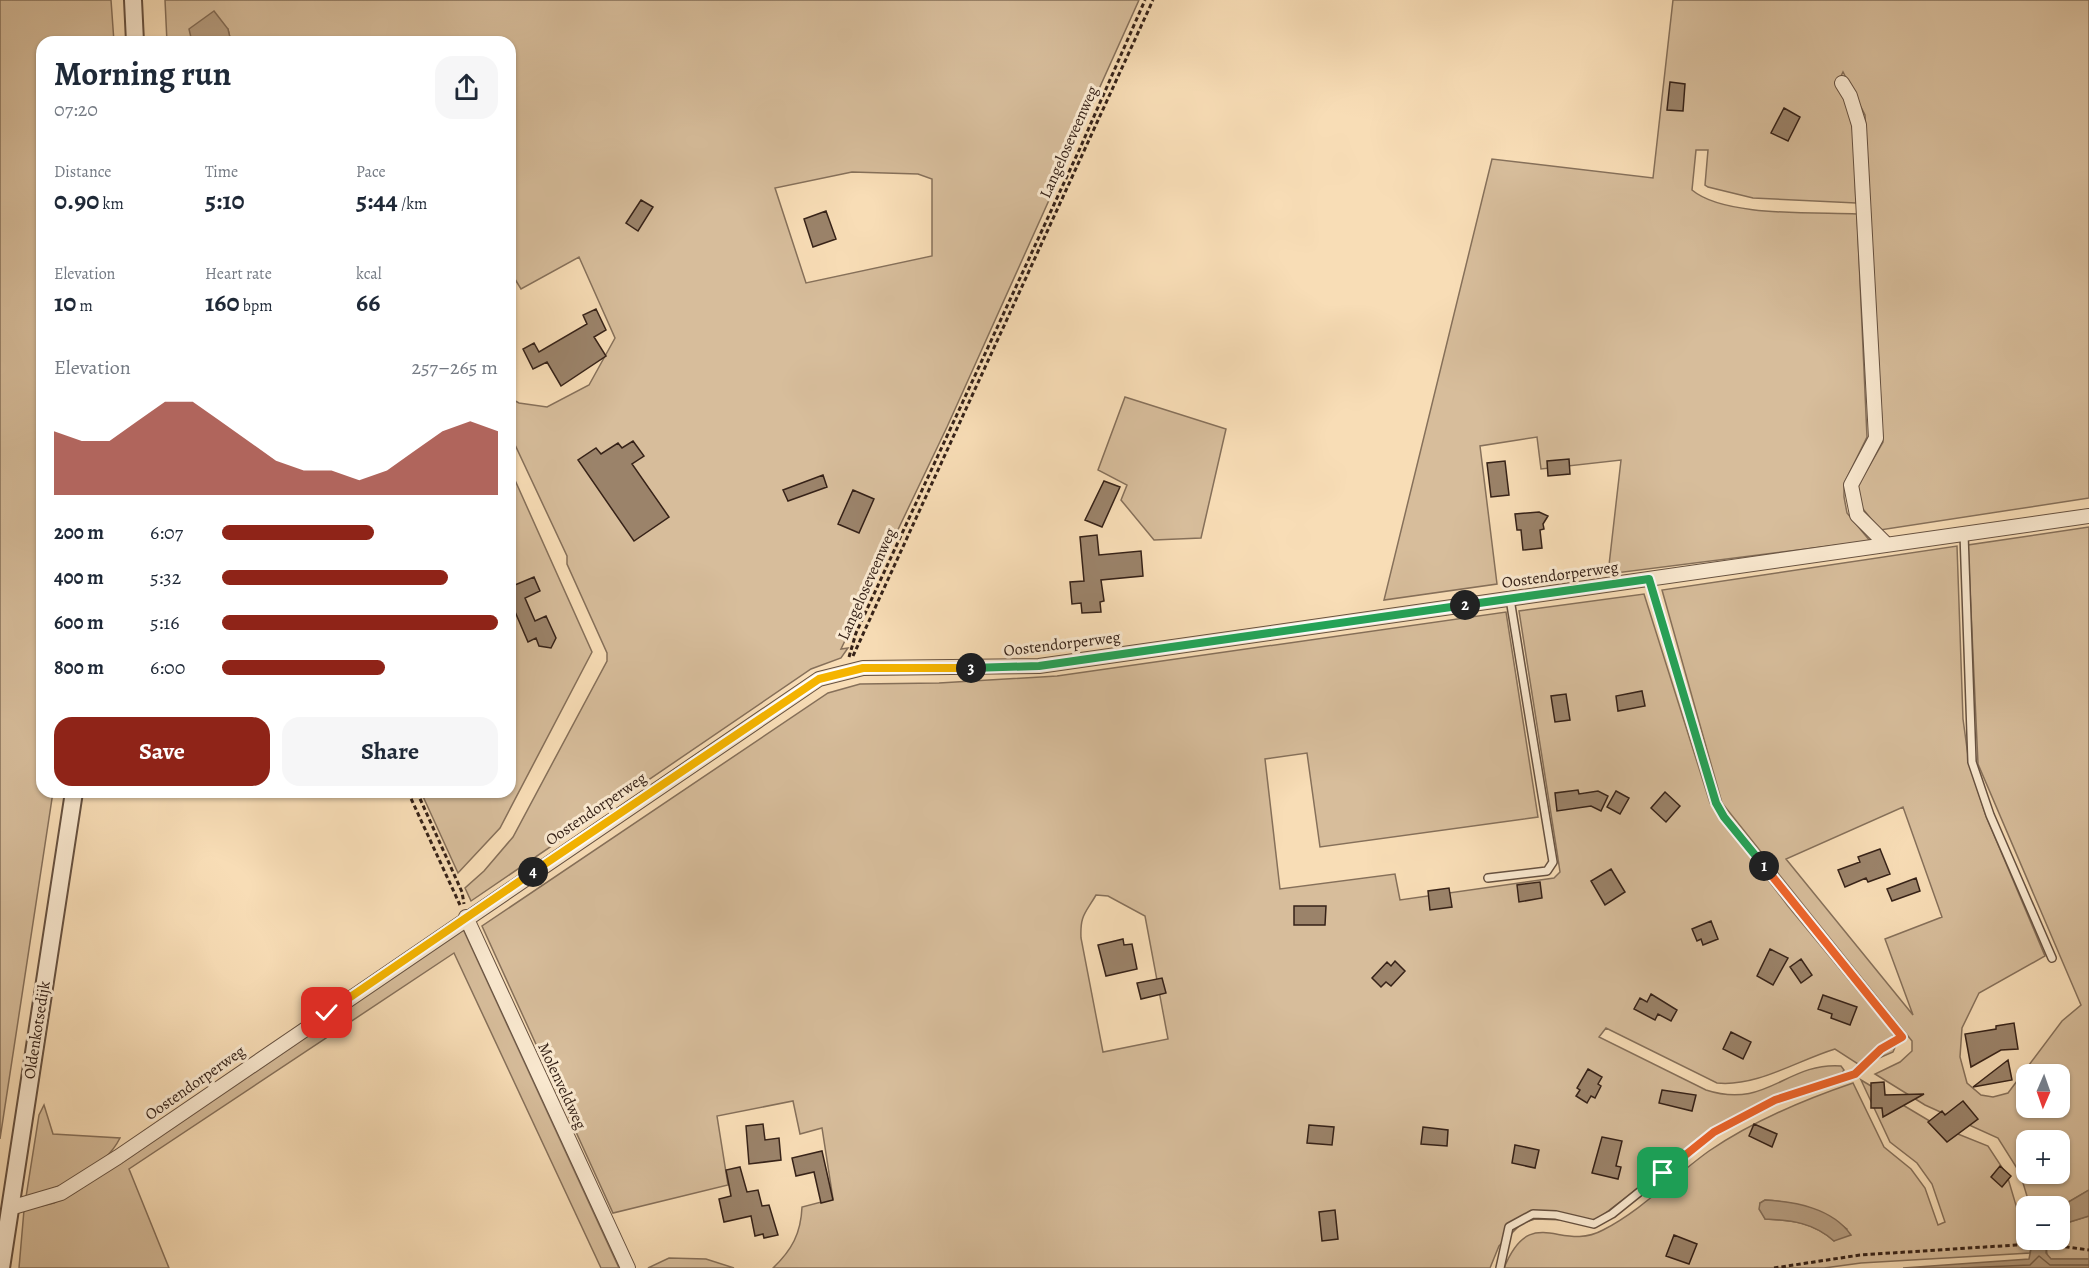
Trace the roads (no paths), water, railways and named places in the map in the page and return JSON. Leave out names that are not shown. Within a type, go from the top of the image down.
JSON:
[{"type":"street","points":[[133,0],[135,36]]},
{"type":"street","points":[[1842,83],[1850,96],[1859,125],[1876,438],[1851,485],[1857,515],[1887,545]]},
{"type":"street","name":"Oostendorperweg","points":[[10,1208],[61,1193],[118,1157],[466,917],[819,679],[863,668],[1039,666],[2089,516]]},
{"type":"street","name":"Oldenkotsedijk","points":[[1,1268],[73,798]]},
{"type":"street","name":"Molenveldweg","points":[[466,917],[627,1268]]},
{"type":"lane","points":[[1964,534],[1972,762],[1990,815],[2052,958]]},
{"type":"lane","points":[[1500,1268],[1509,1227],[1533,1214],[1557,1215],[1594,1224],[1612,1214],[1714,1132],[1775,1100],[1855,1074],[1881,1049],[1902,1037],[1724,817],[1716,803],[1649,579]]},
{"type":"lane","points":[[1488,878],[1547,871],[1553,862],[1510,599]]},
{"type":"water","points":[[214,11],[228,29],[230,36],[191,36],[189,29]]},
{"type":"water","points":[[2089,1190],[2089,1216],[2070,1222],[2070,1201]]},
{"type":"water","points":[[1765,1200],[1813,1208],[1834,1218],[1851,1235],[1834,1241],[1810,1226],[1784,1220],[1765,1219],[1759,1209],[1760,1203]]},
{"type":"water","points":[[2031,1250],[2046,1250],[2051,1259],[2089,1259],[2089,1268],[1903,1268],[2029,1259]]}]
